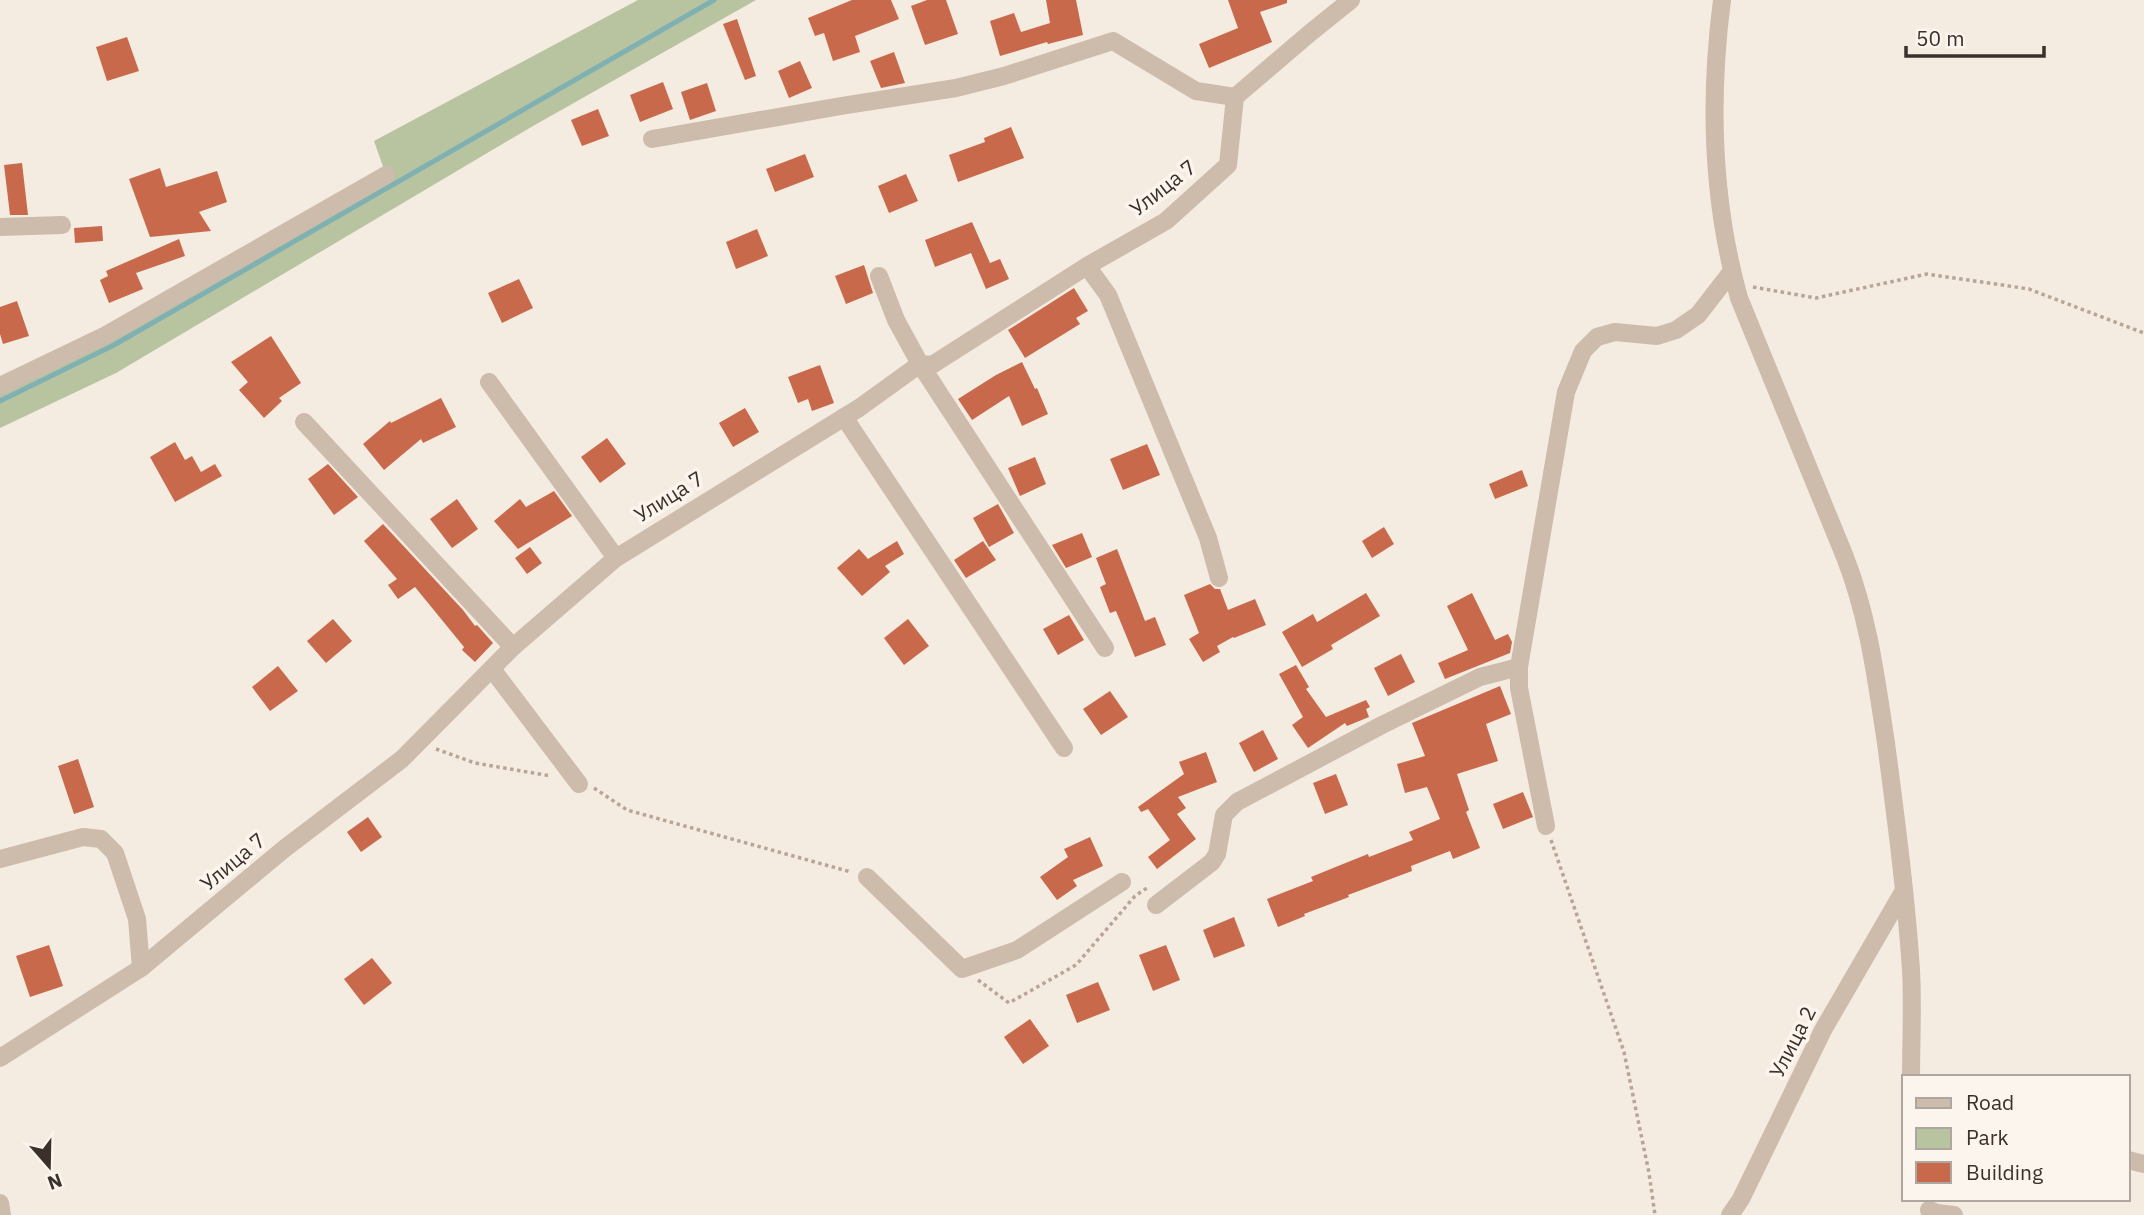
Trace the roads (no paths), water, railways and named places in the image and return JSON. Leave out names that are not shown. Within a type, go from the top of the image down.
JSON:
[{"type":"street","points":[[652,139],[956,88],[1004,76],[1113,41],[1196,91],[1235,97],[1351,0]]},
{"type":"street","points":[[1721,0],[1714,84],[1715,165],[1720,208],[1739,298],[1859,593],[1875,669],[1897,826],[1911,973],[1911,1075]]},
{"type":"street","name":"Улица 7","points":[[0,1058],[141,968],[284,849],[402,759],[513,648],[616,558],[859,408],[920,364],[932,365],[1087,266],[1166,221],[1228,165],[1235,97]]},
{"type":"street","points":[[0,386],[106,335],[386,176]]},
{"type":"street","points":[[0,227],[62,225]]},
{"type":"street","points":[[1087,266],[1108,295],[1208,538],[1219,578]]},
{"type":"street","points":[[879,275],[897,320],[920,364],[1105,648]]},
{"type":"street","points":[[1546,826],[1519,688],[1519,667],[1566,392],[1583,351],[1597,337],[1615,332],[1657,336],[1688,323],[1733,277]]},
{"type":"street","points":[[489,382],[616,558]]},
{"type":"street","points":[[844,417],[1064,748]]},
{"type":"street","points":[[303,422],[513,648]]},
{"type":"street","points":[[1156,905],[1212,862],[1217,854],[1224,815],[1237,802],[1382,725],[1480,677],[1519,667]]},
{"type":"street","points":[[492,669],[579,784]]},
{"type":"street","points":[[0,859],[83,837],[101,839],[115,853],[137,919],[141,968]]},
{"type":"street","points":[[867,877],[962,969],[1017,950],[1122,882]]},
{"type":"street","name":"Улица 2","points":[[1730,1215],[1741,1199],[1823,1030],[1903,892]]},
{"type":"street","points":[[0,1203],[2,1215]]},
{"type":"street","points":[[1928,1208],[1937,1213],[1954,1215]]},
{"type":"waterway","points":[[0,401],[114,345],[714,0]]}]
